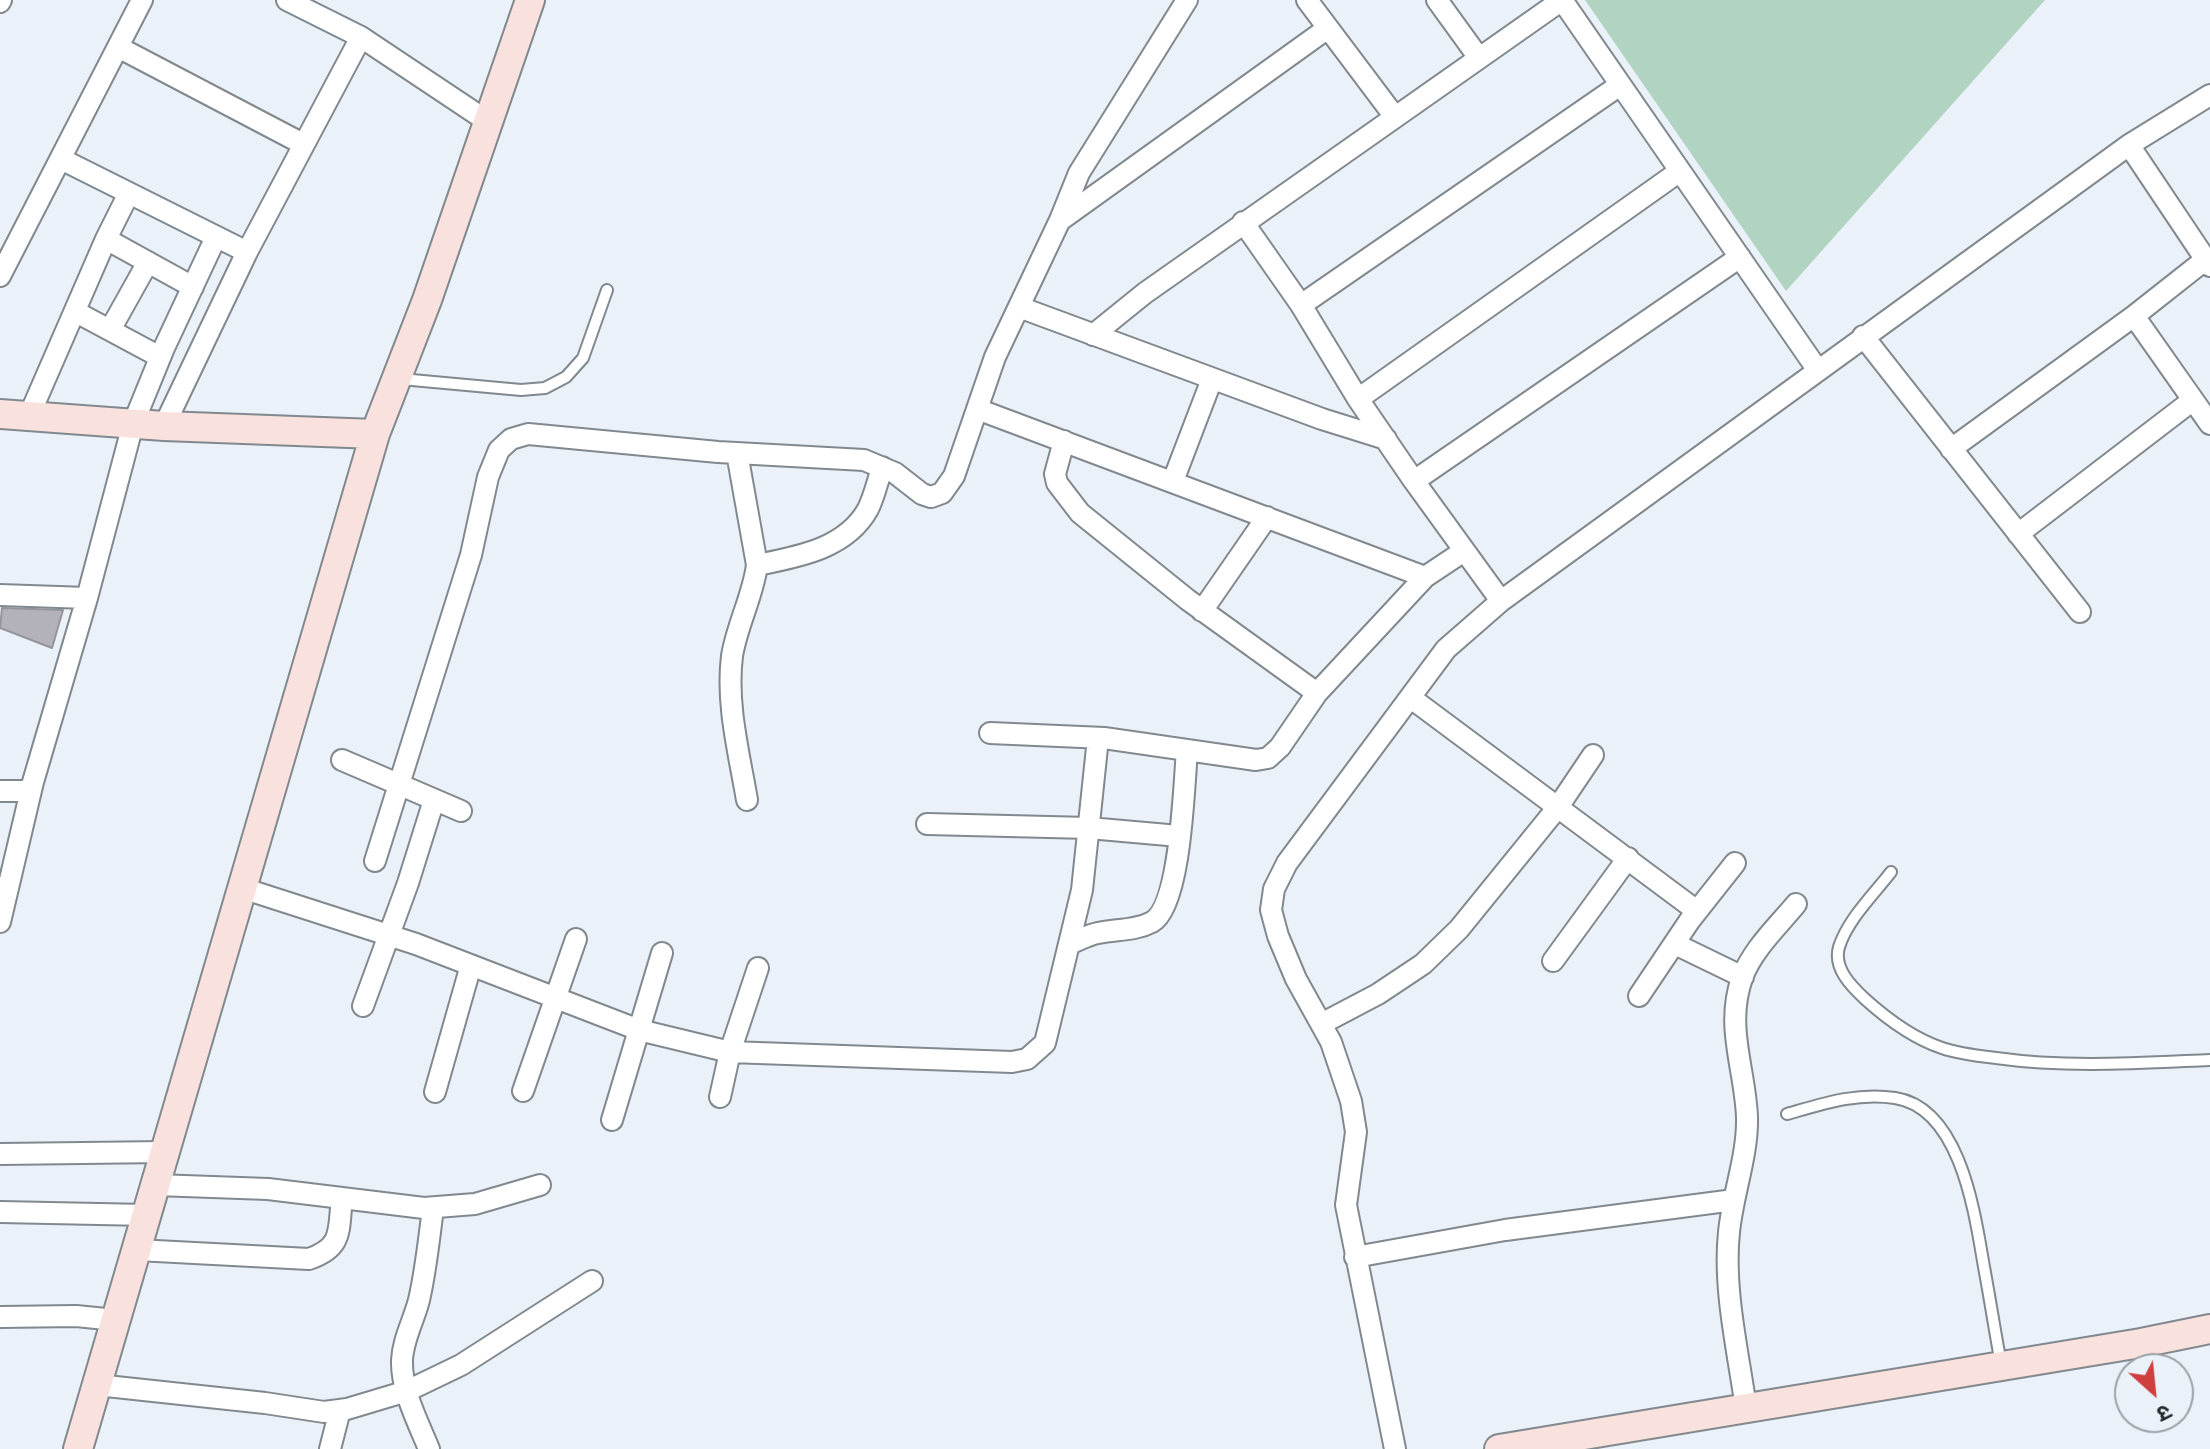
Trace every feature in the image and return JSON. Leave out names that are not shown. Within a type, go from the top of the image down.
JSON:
[{"type":"main road","points":[[78,1449],[375,434],[427,300],[530,0]]},
{"type":"main road","points":[[0,414],[164,426],[375,434]]},
{"type":"main road","points":[[1499,1449],[1608,1440],[1746,1408],[2210,1329]]},
{"type":"street","points":[[0,276],[142,0]]},
{"type":"street","points":[[287,0],[361,37],[487,121]]},
{"type":"street","points":[[375,861],[471,555],[488,477],[499,450],[511,439],[528,434],[737,453],[864,460],[895,473],[922,494],[931,497],[942,493],[954,476],[995,357],[1079,173],[1187,0]]},
{"type":"street","points":[[1307,0],[1395,117]]},
{"type":"street","points":[[1437,0],[1479,58]]},
{"type":"street","points":[[1093,335],[1243,222],[1562,0],[1817,369]]},
{"type":"street","points":[[1060,220],[1328,28]]},
{"type":"street","points":[[164,426],[247,252],[361,37]]},
{"type":"street","points":[[118,47],[303,144]]},
{"type":"street","points":[[1301,305],[1620,85]]},
{"type":"street","points":[[1395,1449],[1355,1257],[1346,1193],[1356,1132],[1351,1101],[1331,1042],[1296,979],[1271,910],[1274,889],[1287,863],[1446,649],[1501,601],[2129,145],[2210,95]]},
{"type":"street","points":[[1951,449],[2208,263],[2129,145]]},
{"type":"street","points":[[61,159],[247,252]]},
{"type":"street","points":[[1358,399],[1680,171]]},
{"type":"street","points":[[29,416],[129,193]]},
{"type":"street","points":[[1243,222],[1301,305],[1358,399],[1501,601]]},
{"type":"street","points":[[1,914],[31,791],[133,424],[160,357],[216,237]]},
{"type":"street","points":[[106,239],[193,287]]},
{"type":"street","points":[[1414,481],[1740,257]]},
{"type":"street","points":[[110,330],[148,262]]},
{"type":"street","points":[[1019,307],[1322,419],[1386,439]]},
{"type":"street","points":[[76,312],[160,357]]},
{"type":"street","points":[[2134,316],[2210,424]]},
{"type":"street","points":[[1863,336],[2080,612]]},
{"type":"street","points":[[1173,481],[1212,379]]},
{"type":"street","points":[[2018,534],[2193,400]]},
{"type":"street","points":[[977,409],[1425,577]]},
{"type":"street","points":[[1064,441],[1055,474],[1057,483],[1070,502],[1095,526],[1202,611],[1317,693]]},
{"type":"street","points":[[737,453],[757,565],[755,582],[732,656],[732,711],[747,800]]},
{"type":"street","points":[[757,565],[834,544],[854,529],[868,509],[882,467]]},
{"type":"street","points":[[1202,611],[1267,517]]},
{"type":"street","points":[[990,733],[1098,738],[1261,761],[1280,747],[1317,693],[1425,577],[1464,551]]},
{"type":"street","points":[[0,595],[87,598]]},
{"type":"street","points":[[1411,698],[1697,911]]},
{"type":"street","points":[[242,888],[416,944],[639,1030],[730,1052],[1012,1062],[1027,1059],[1045,1043],[1082,890],[1098,738]]},
{"type":"street","points":[[1069,944],[1095,934],[1131,929],[1160,917],[1173,882],[1187,750]]},
{"type":"street","points":[[1321,1024],[1378,994],[1423,964],[1459,929],[1558,807],[1593,755]]},
{"type":"street","points":[[342,760],[461,811]]},
{"type":"street","points":[[0,791],[31,791]]},
{"type":"street","points":[[363,1006],[408,883],[434,800]]},
{"type":"street","points":[[927,824],[1089,828],[1179,836]]},
{"type":"street","points":[[1553,961],[1628,858]]},
{"type":"street","points":[[1639,996],[1697,911],[1735,863]]},
{"type":"street","points":[[1746,1408],[1731,1295],[1728,1234],[1747,1116],[1734,1027],[1743,977],[1754,956],[1796,904]]},
{"type":"street","points":[[523,1091],[576,939]]},
{"type":"street","points":[[1675,944],[1743,977]]},
{"type":"street","points":[[612,1120],[662,953]]},
{"type":"street","points":[[435,1092],[471,965]]},
{"type":"street","points":[[720,1097],[730,1052],[758,968]]},
{"type":"street","points":[[0,1154],[165,1152]]},
{"type":"street","points":[[156,1185],[268,1189],[433,1208],[475,1204],[540,1185]]},
{"type":"street","points":[[137,1250],[309,1259],[324,1254],[334,1246],[342,1198]]},
{"type":"street","points":[[1355,1257],[1505,1230],[1734,1200]]},
{"type":"street","points":[[429,1449],[407,1391],[401,1363],[424,1277],[433,1208]]},
{"type":"street","points":[[0,1212],[147,1215]]},
{"type":"street","points":[[97,1385],[324,1412],[340,1410],[407,1391],[480,1353],[592,1281]]},
{"type":"street","points":[[0,1317],[76,1316],[116,1320]]},
{"type":"street","points":[[330,1449],[340,1410]]},
{"type":"lane","points":[[397,378],[521,390],[545,388],[566,377],[583,358],[607,290]]},
{"type":"lane","points":[[1891,872],[1852,922],[1839,947],[1840,964],[1844,976],[1875,1008],[1921,1038],[1943,1049],[2032,1063],[2110,1065],[2210,1060]]},
{"type":"lane","points":[[1787,1114],[1862,1095],[1898,1098],[1922,1108],[1960,1161],[1971,1191],[2001,1366]]},
{"type":"green space","points":[[1585,0],[2045,0],[1786,291]]},
{"type":"building","points":[[2,608],[63,610],[52,648],[0,628]]}]
